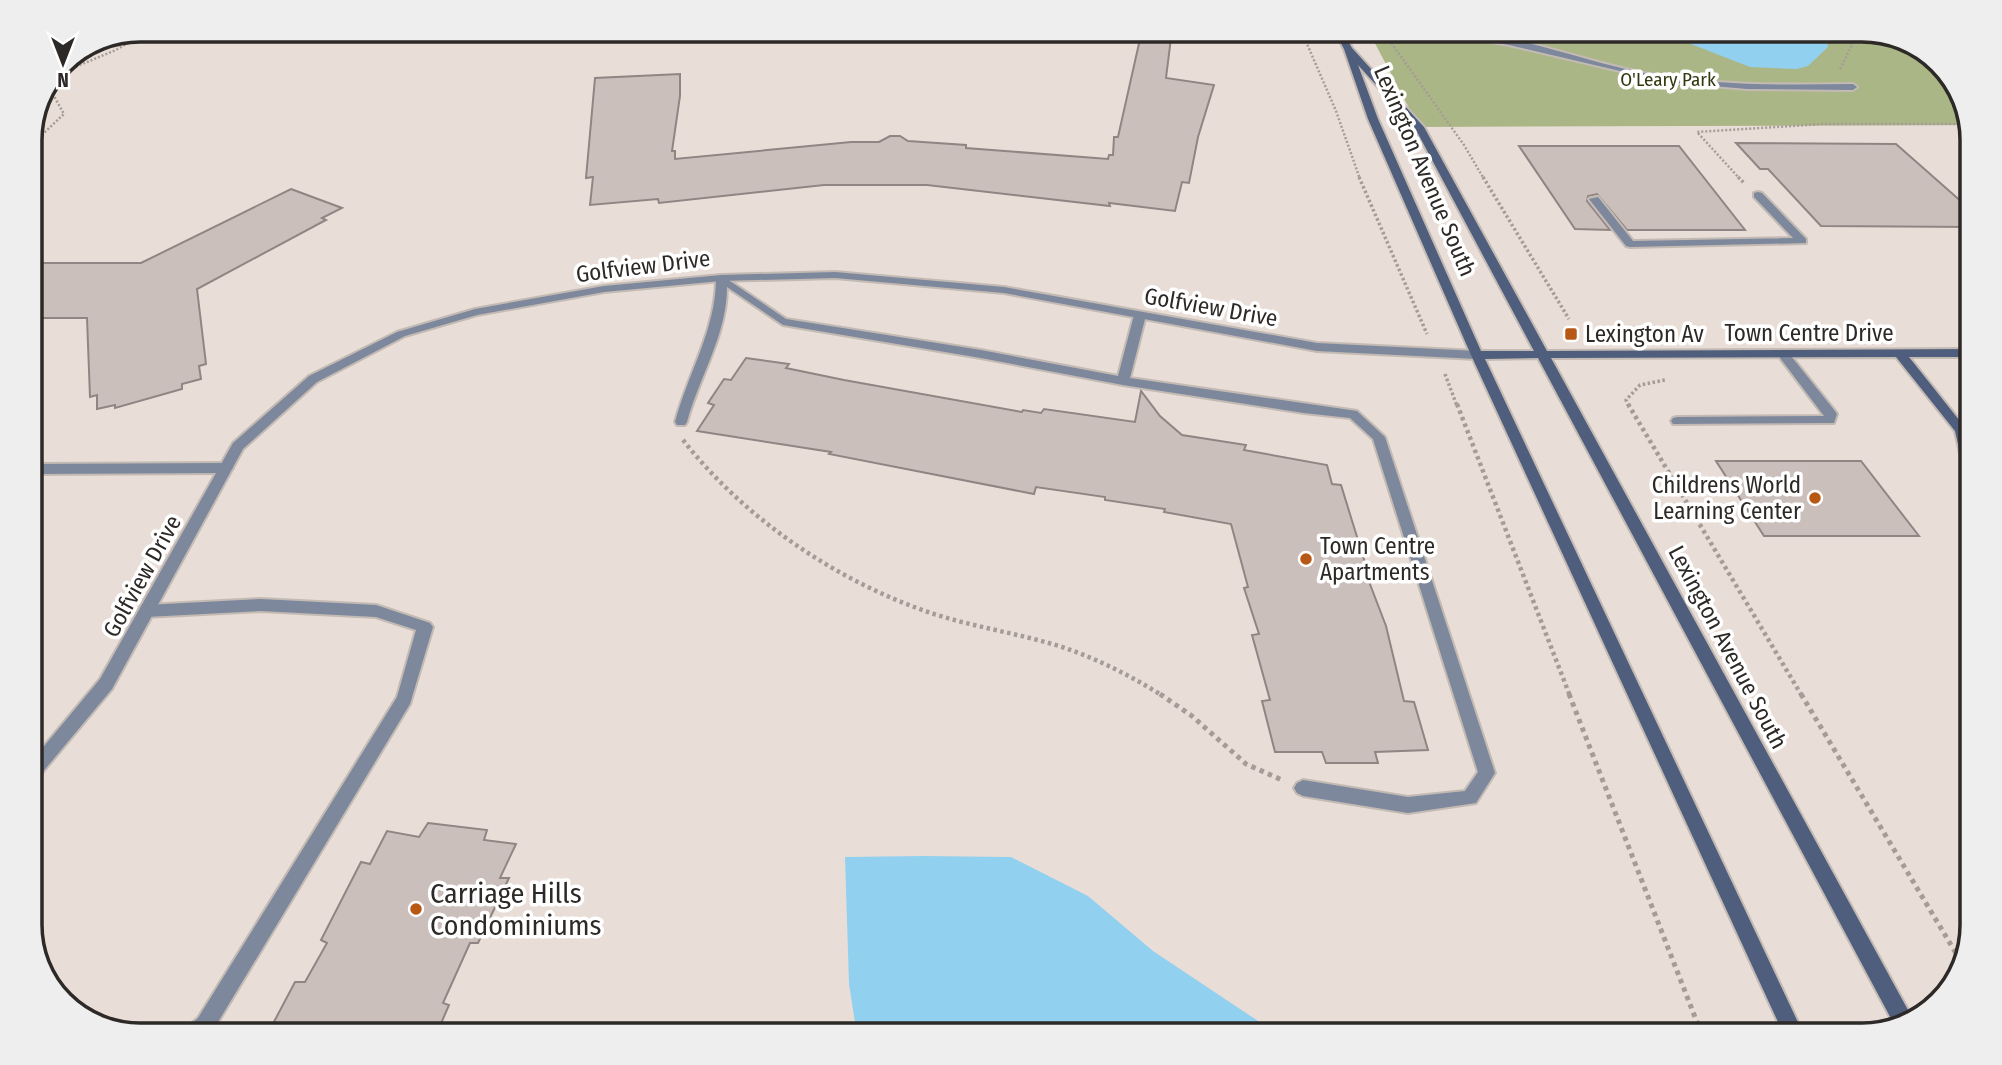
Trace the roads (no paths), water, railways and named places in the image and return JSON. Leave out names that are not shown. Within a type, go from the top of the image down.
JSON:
[{"type":"street","name":"Lexington Avenue South","points":[[1344,42],[1373,119],[1477,355],[1788,1023]]},
{"type":"street","points":[[1504,42],[1642,75],[1703,85],[1853,87]]},
{"type":"street","name":"Lexington Avenue South","points":[[1348,50],[1419,127],[1900,1015]]},
{"type":"street","points":[[1594,199],[1630,244],[1802,241],[1754,192]]},
{"type":"street","name":"Golfview Drive","points":[[42,761],[106,684],[238,446],[313,379],[401,334],[475,312],[604,289],[721,278],[835,275],[1004,290],[1317,347],[1477,355]]},
{"type":"street","points":[[721,278],[783,322],[981,354],[1123,381],[1353,414],[1380,437],[1487,773],[1470,798],[1408,805],[1303,788]]},
{"type":"street","points":[[681,422],[686,399],[716,330],[723,301],[721,278]]},
{"type":"street","points":[[1123,381],[1140,315]]},
{"type":"street","name":"Town Centre Drive","points":[[1477,355],[1960,353]]},
{"type":"street","points":[[1677,421],[1830,420],[1831,414],[1783,354]]},
{"type":"street","points":[[1900,354],[1960,429]]},
{"type":"street","points":[[42,469],[226,468]]},
{"type":"street","points":[[146,611],[261,605],[376,611],[425,627],[404,699],[206,1023]]},
{"type":"water","points":[[1686,42],[1827,42],[1828,47],[1808,66],[1797,69],[1750,67]]},
{"type":"water","points":[[845,857],[1011,857],[1088,896],[1153,951],[1261,1023],[855,1023],[849,984]]},
{"type":"place","name":"Lexington Av","points":[[1571,334]]},
{"type":"place","name":"Childrens World Learning Center","points":[[1815,498]]},
{"type":"place","name":"Town Centre Apartments","points":[[1306,559]]},
{"type":"place","name":"Carriage Hills Condominiums","points":[[416,909]]},
{"type":"park label","name":"O'Leary Park","points":[[1668,79]]}]
